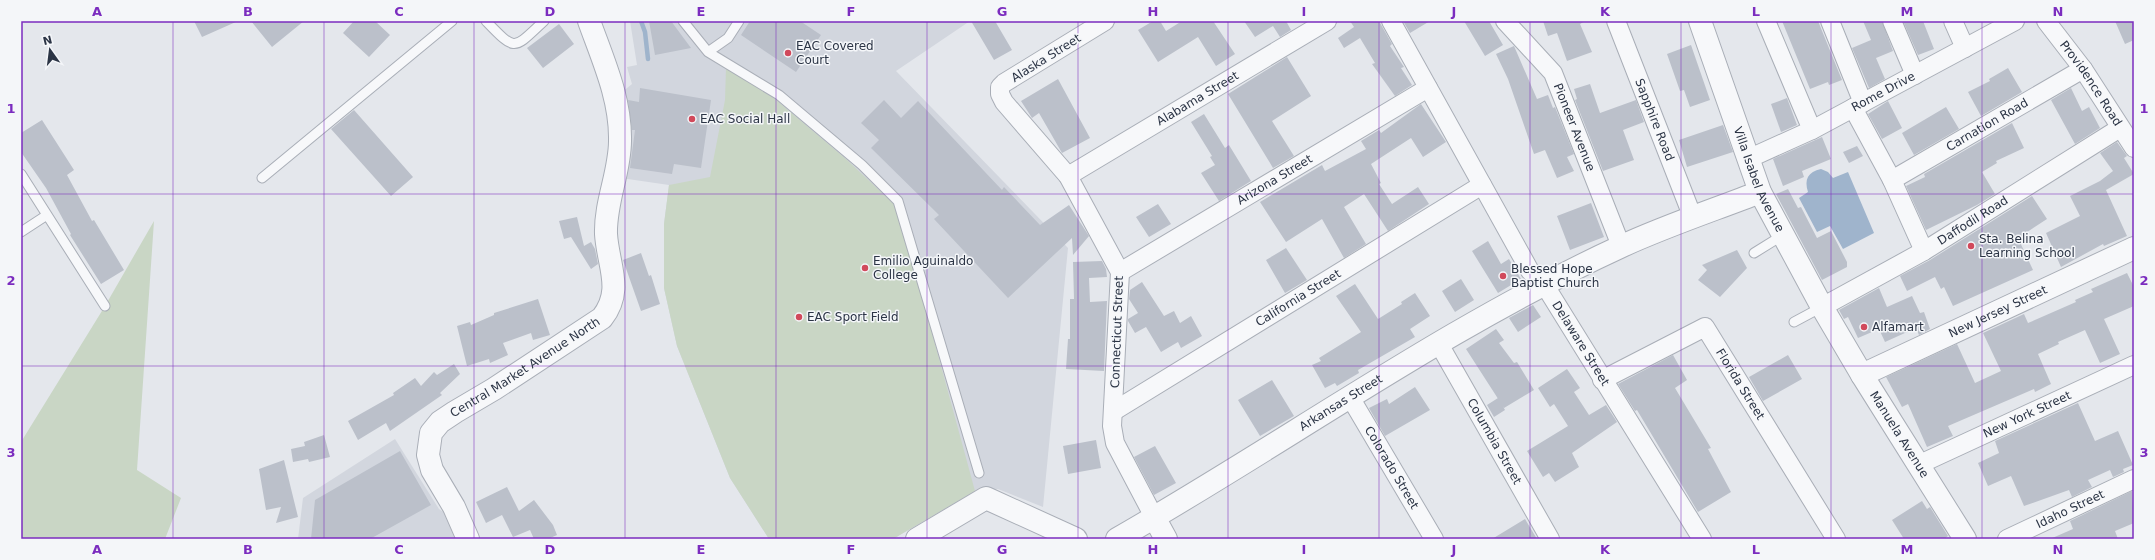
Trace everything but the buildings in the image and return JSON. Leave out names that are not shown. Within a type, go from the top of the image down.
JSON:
[{"type":"street","name":"Central Market Avenue North","points":[[468,539],[454,507],[432,470],[428,455],[431,433],[440,422],[494,389],[602,318],[609,309],[614,298],[614,286],[606,234],[607,218],[620,141],[618,105],[589,21]]},
{"type":"street","name":"Alaska Street","points":[[1004,102],[1000,94],[1000,87],[1004,83],[1105,21]]},
{"type":"street","name":"Alabama Street","points":[[1068,176],[1327,21]]},
{"type":"street","name":"Delaware Street","points":[[1391,21],[1530,271],[1544,284],[1602,380],[1702,539]]},
{"type":"street","name":"Pioneer Avenue","points":[[1505,21],[1553,73],[1621,246]]},
{"type":"street","name":"Sapphire Road","points":[[1616,21],[1693,218]]},
{"type":"street","name":"Villa Isabel Avenue","points":[[1700,21],[1750,158],[1760,192],[1835,329]]},
{"type":"street","points":[[1766,21],[1812,130]]},
{"type":"street","points":[[1830,21],[1858,106],[1924,251]]},
{"type":"street","points":[[1892,21],[1915,75]]},
{"type":"street","points":[[1953,21],[1965,48]]},
{"type":"street","name":"Rome Drive","points":[[1750,158],[1812,130],[2015,21]]},
{"type":"street","name":"Providence Road","points":[[2046,21],[2083,69],[2134,148]]},
{"type":"street","name":"Carnation Road","points":[[1892,180],[2083,69]]},
{"type":"street","name":"Arizona Street","points":[[1120,272],[1428,88]]},
{"type":"street","name":"Connecticut Street","points":[[1004,102],[1068,176],[1120,272],[1114,411],[1112,426],[1115,442],[1166,539]]},
{"type":"street","name":"Daffodil Road","points":[[1822,307],[1924,251],[2120,128]]},
{"type":"street","name":"California Street","points":[[1114,411],[1482,185]]},
{"type":"street","points":[[1621,246],[1760,192]]},
{"type":"street","name":"Arkansas Street","points":[[1117,539],[1439,344],[1544,284],[1621,246]]},
{"type":"street","name":"New Jersey Street","points":[[1862,375],[2134,248]]},
{"type":"street","name":"Florida Street","points":[[1602,380],[1705,327],[1836,539]]},
{"type":"street","name":"Manuela Avenue","points":[[1835,329],[1862,375],[1920,464],[1965,539]]},
{"type":"street","name":"Columbia Street","points":[[1439,344],[1550,539]]},
{"type":"street","name":"New York Street","points":[[1920,464],[2134,365]]},
{"type":"street","name":"Colorado Street","points":[[1350,397],[1434,539]]},
{"type":"street","name":"Idaho Street","points":[[2007,539],[2134,480]]},
{"type":"street","points":[[917,539],[986,498],[1076,539]]},
{"type":"lane","points":[[262,178],[452,21]]},
{"type":"lane","points":[[486,21],[507,43],[513,45],[520,44],[544,21]]},
{"type":"lane","points":[[683,21],[708,52],[779,95],[862,166],[898,201],[979,473]]},
{"type":"lane","points":[[708,52],[728,38],[739,21]]},
{"type":"lane","points":[[21,174],[105,306]]},
{"type":"lane","points":[[21,232],[47,215]]},
{"type":"lane","points":[[1754,253],[1783,235]]},
{"type":"lane","points":[[1794,322],[1822,307]]},
{"type":"shaded area","name":"Emilio Aguinaldo College","points":[[630,21],[970,21],[896,71],[1068,248],[1043,507],[998,489],[975,491],[893,539],[769,539],[730,478],[677,346],[664,288],[664,224],[669,185],[614,177],[616,97],[632,84],[627,67],[637,65]]},
{"type":"shaded area","points":[[395,439],[439,509],[446,514],[457,539],[298,539],[303,498]]},
{"type":"green space","name":"EAC Sport Field","points":[[726,68],[775,99],[846,159],[898,208],[975,491],[893,539],[769,539],[730,478],[677,346],[664,288],[664,224],[669,185],[710,177],[725,100]]},
{"type":"green space","points":[[154,221],[137,470],[181,498],[165,539],[21,539],[21,442],[105,306]]},
{"type":"water","points":[[1821,169],[1828,172],[1833,178],[1848,172],[1874,233],[1843,249],[1830,226],[1817,232],[1799,198],[1808,192],[1807,180],[1810,174]]},
{"type":"waterway","points":[[641,21],[645,32],[648,59]]},
{"type":"place","name":"EAC Covered Court","points":[[788,53]]},
{"type":"place","name":"EAC Social Hall","points":[[692,119]]},
{"type":"place","name":"Sta. Belina Learning School","points":[[1971,246]]},
{"type":"place","name":"Emilio Aguinaldo College","points":[[865,268]]},
{"type":"place","name":"Blessed Hope Baptist Church","points":[[1503,276]]},
{"type":"place","name":"EAC Sport Field","points":[[799,317]]},
{"type":"place","name":"Alfamart","points":[[1864,327]]}]
